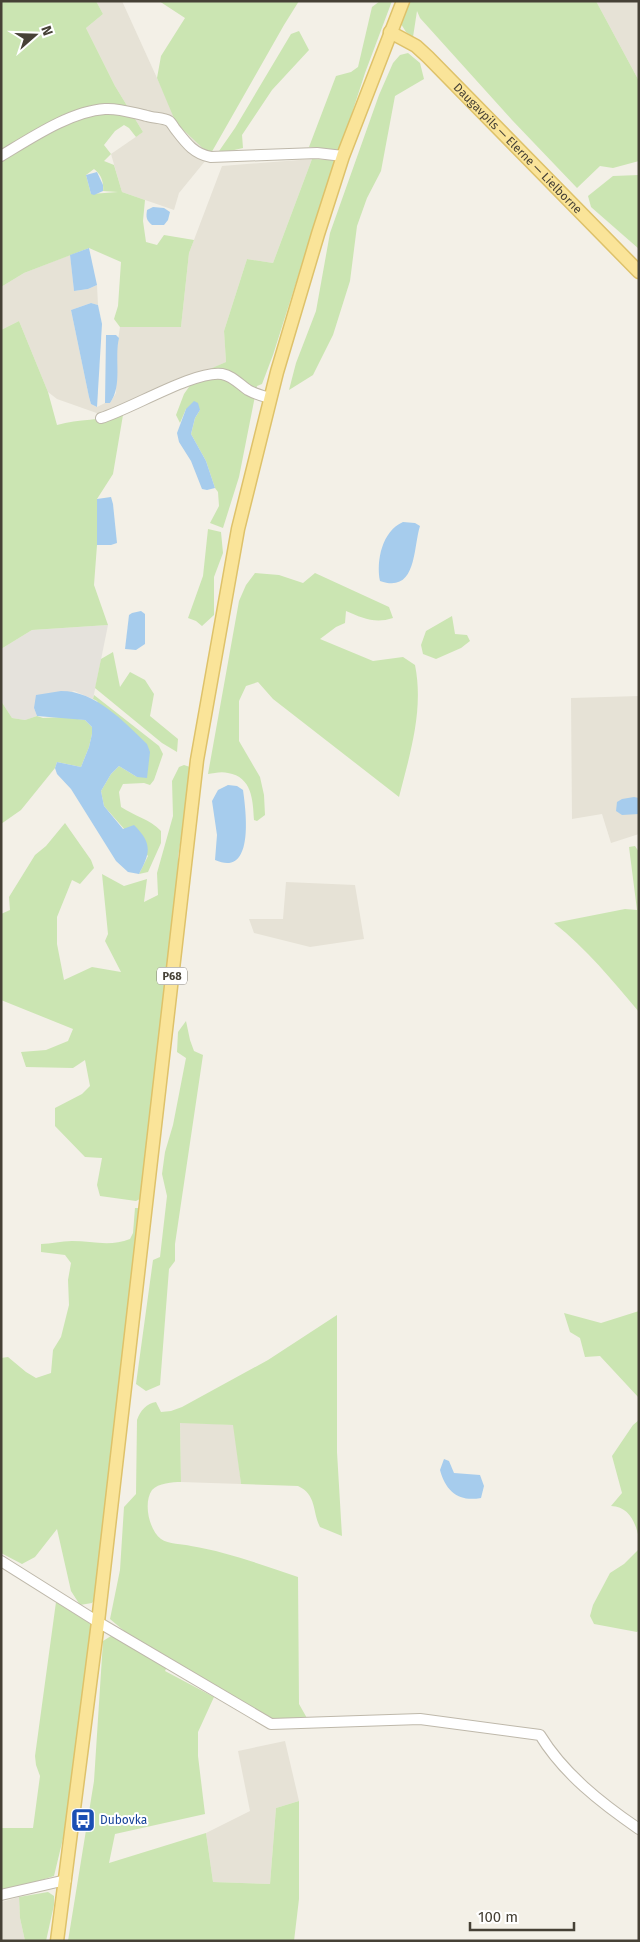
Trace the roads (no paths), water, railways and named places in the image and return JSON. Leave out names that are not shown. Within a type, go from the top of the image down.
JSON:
[{"type":"main road","name":"P68","points":[[57,1941],[98,1622],[197,760],[238,529],[270,398],[304,279],[344,156],[402,1]]},
{"type":"main road","name":"Daugavpils — Elerne — Lielborne","points":[[390,32],[416,46],[428,57],[639,272]]},
{"type":"street","points":[[1,156],[71,118],[88,112],[107,109],[169,121],[188,145],[195,152],[203,156],[317,153],[344,156]]},
{"type":"street","points":[[101,418],[179,384],[213,374],[222,374],[232,378],[257,394],[270,398]]},
{"type":"street","points":[[1,1561],[98,1622],[271,1724],[420,1719],[540,1735],[552,1755],[603,1805],[639,1829]]},
{"type":"street","points":[[1,1895],[66,1880]]},
{"type":"water","points":[[97,172],[103,185],[103,191],[94,195],[91,194],[86,175]]},
{"type":"water","points":[[153,207],[164,208],[170,212],[168,220],[164,225],[152,225],[148,220],[147,210]]},
{"type":"water","points":[[89,248],[97,285],[88,289],[74,291],[70,255]]},
{"type":"water","points":[[91,303],[98,305],[102,324],[97,407],[91,404],[89,397],[71,310]]},
{"type":"water","points":[[106,335],[116,335],[119,338],[116,388],[110,403],[105,403]]},
{"type":"water","points":[[194,401],[198,403],[200,410],[195,418],[191,434],[206,461],[215,488],[207,490],[202,489],[191,461],[179,442],[177,433],[186,409]]},
{"type":"water","points":[[111,497],[117,543],[97,545],[97,499]]},
{"type":"water","points":[[403,522],[415,523],[420,526],[411,567],[401,581],[392,583],[380,581],[380,556],[385,539],[396,526]]},
{"type":"water","points":[[141,611],[145,614],[145,644],[136,650],[125,649],[129,615]]},
{"type":"water","points":[[61,691],[74,692],[97,702],[118,717],[147,744],[150,752],[147,778],[137,777],[119,766],[111,774],[101,791],[104,806],[123,829],[134,825],[147,843],[146,860],[139,874],[128,872],[116,861],[71,789],[57,774],[55,768],[57,762],[81,767],[92,734],[92,727],[85,720],[37,716],[34,708],[36,695]]},
{"type":"water","points":[[228,785],[237,786],[243,790],[246,826],[242,851],[237,860],[228,863],[215,860],[217,835],[212,801],[218,790]]},
{"type":"water","points":[[634,797],[639,798],[639,814],[622,815],[616,811],[617,802]]},
{"type":"water","points":[[444,1459],[449,1461],[454,1473],[480,1475],[484,1486],[481,1498],[460,1497],[450,1490],[440,1470]]},
{"type":"place","name":"Dubovka","points":[[83,1820]]}]
